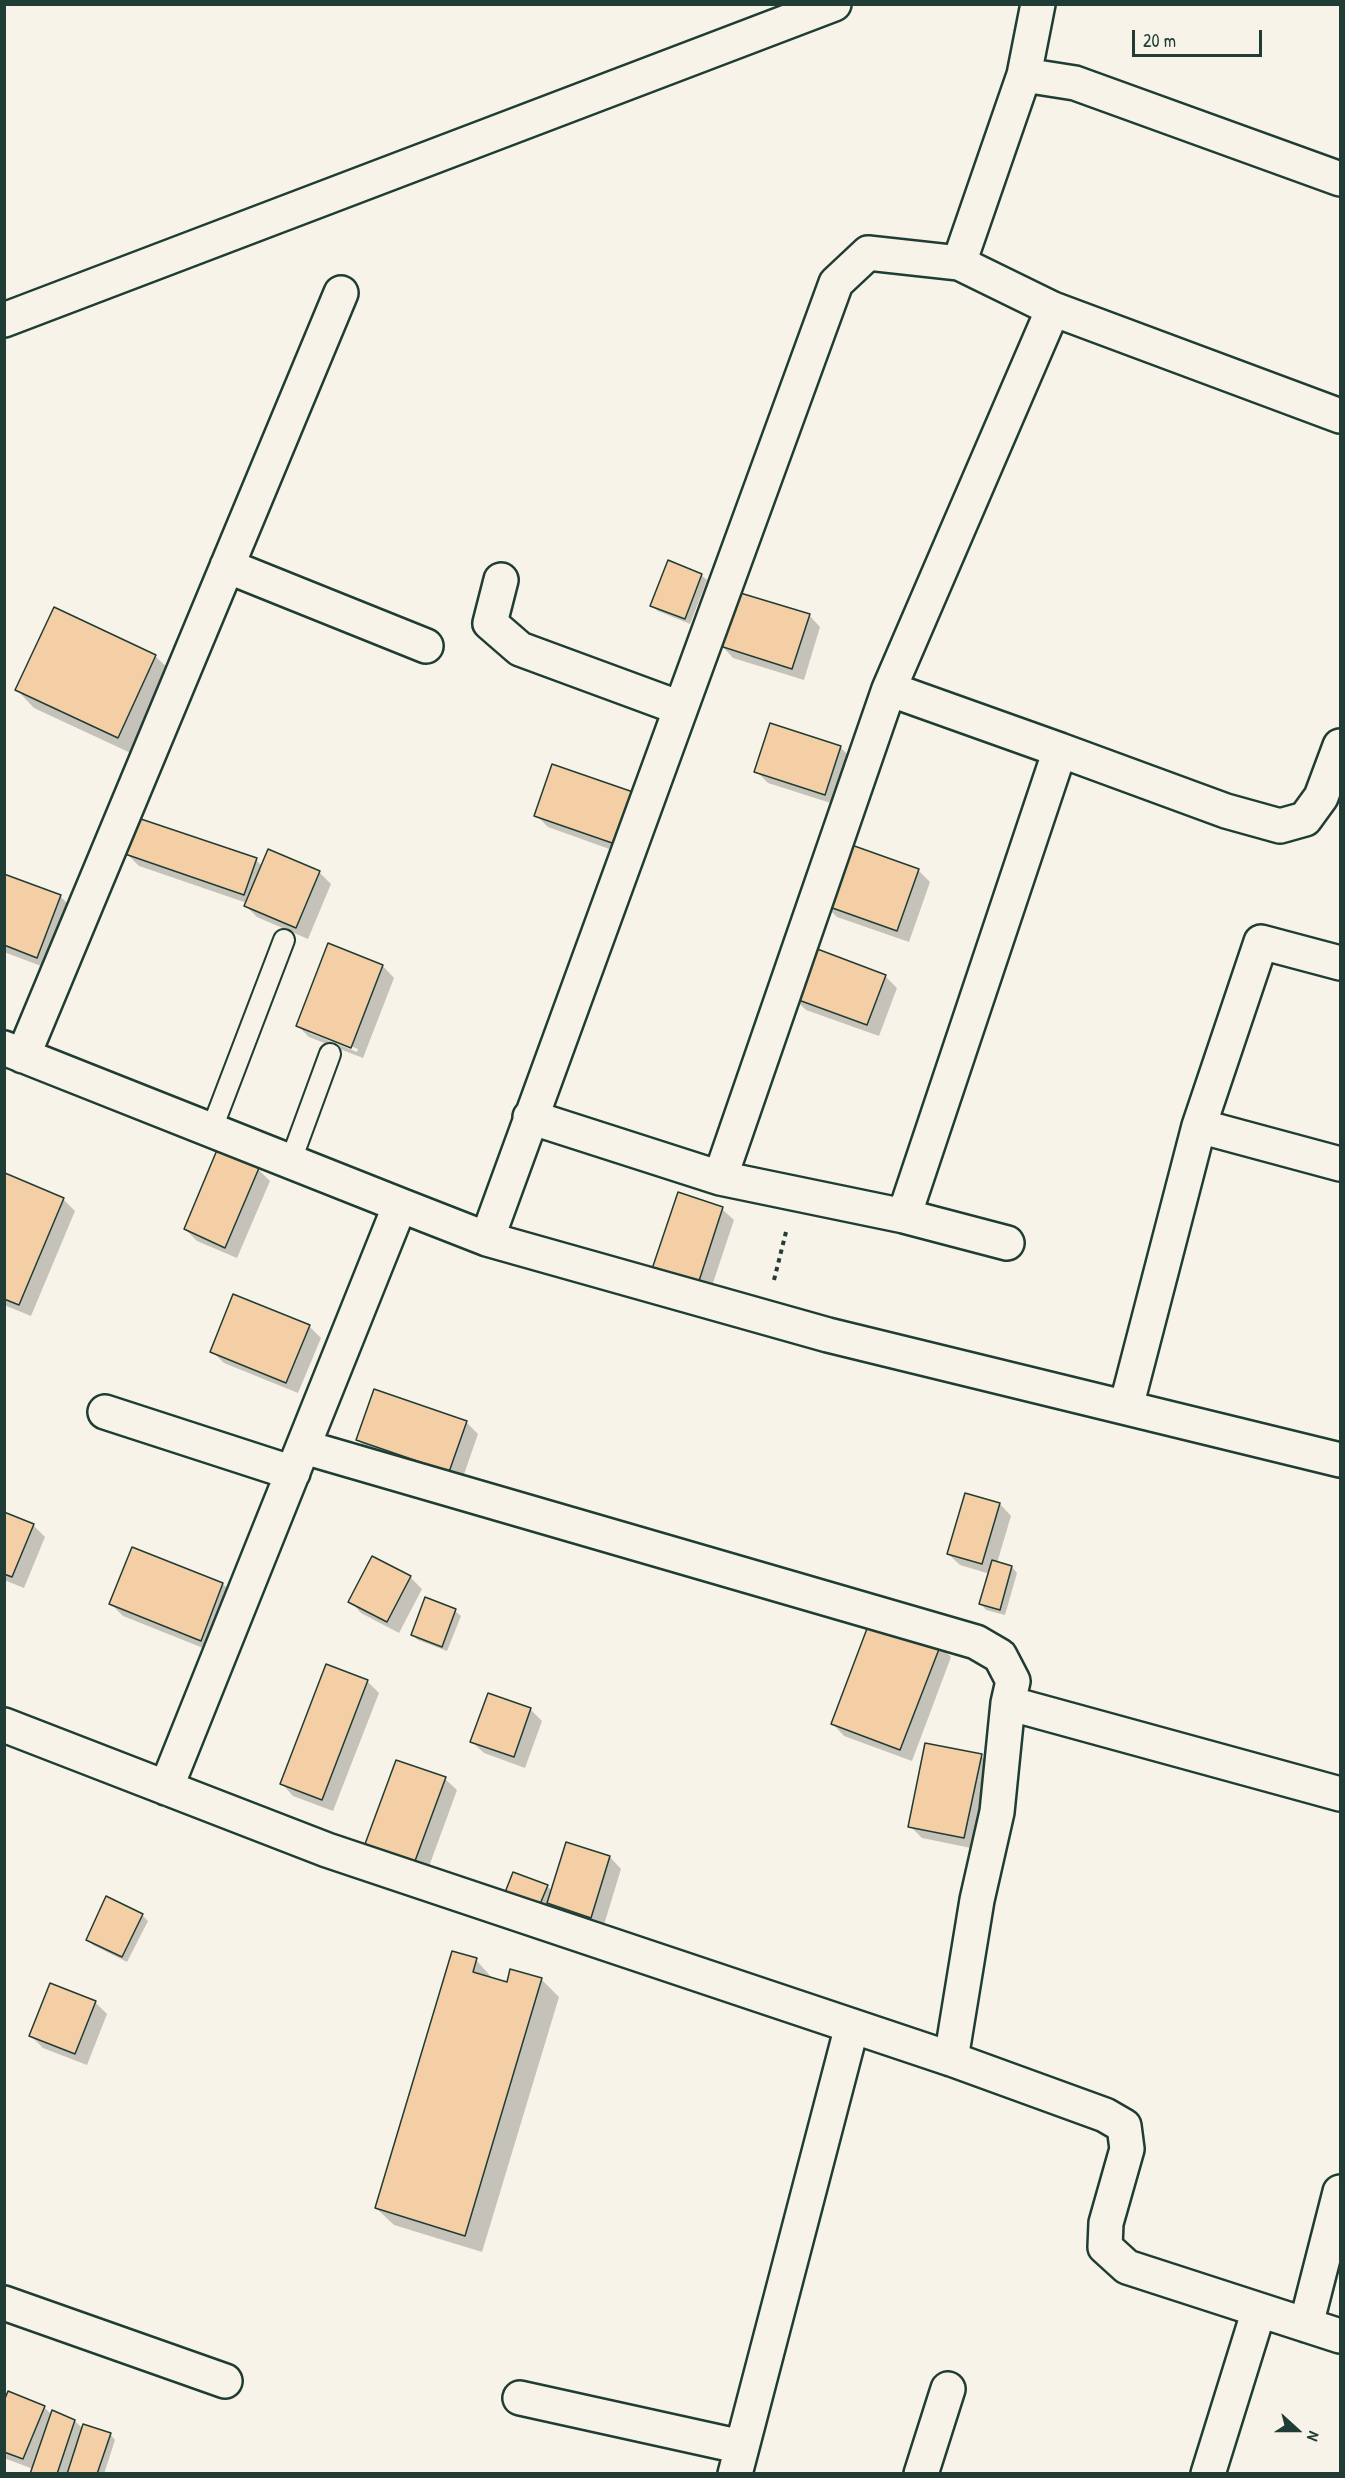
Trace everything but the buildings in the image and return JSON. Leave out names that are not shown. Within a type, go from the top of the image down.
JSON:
[{"type":"street","points":[[4,320],[834,4]]},
{"type":"street","points":[[959,263],[1024,75],[1038,4]]},
{"type":"street","points":[[1024,75],[1075,82],[1341,179]]},
{"type":"street","points":[[487,1239],[836,283],[868,253],[959,263],[1053,309],[1341,416]]},
{"type":"street","points":[[340,293],[227,566],[14,1052],[487,1239],[764,1317],[1341,1460]]},
{"type":"street","points":[[720,1178],[889,689],[1053,309]]},
{"type":"street","points":[[227,566],[426,646]]},
{"type":"street","points":[[501,580],[490,623],[520,649],[680,708]]},
{"type":"street","points":[[889,689],[1226,811],[1280,826],[1305,819],[1322,797],[1341,746]]},
{"type":"street","points":[[904,1216],[1060,750]]},
{"type":"street","points":[[1126,1407],[1199,1126],[1261,942],[1341,963]]},
{"type":"street","points":[[530,1118],[720,1178],[904,1216],[1007,1243]]},
{"type":"street","points":[[1199,1126],[1341,1164]]},
{"type":"street","points":[[166,1788],[400,1205]]},
{"type":"street","points":[[105,1412],[298,1460],[976,1642],[1000,1656],[1013,1680],[1008,1703],[997,1812],[977,1900],[951,2060]]},
{"type":"street","points":[[1008,1703],[1341,1794]]},
{"type":"street","points":[[4,1725],[327,1850],[852,2026],[1105,2115],[1124,2126],[1126,2149],[1106,2223],[1105,2247],[1127,2267],[1341,2336]]},
{"type":"street","points":[[520,2398],[738,2460],[852,2026]]},
{"type":"street","points":[[1306,2325],[1341,2192]]},
{"type":"street","points":[[4,2303],[225,2381]]},
{"type":"street","points":[[1208,2474],[1259,2310]]},
{"type":"street","points":[[921,2474],[948,2390]]},
{"type":"lane","points":[[211,1131],[284,940]]},
{"type":"lane","points":[[290,1163],[330,1054]]},
{"type":"path","points":[[764,1317],[796,1194]]}]
